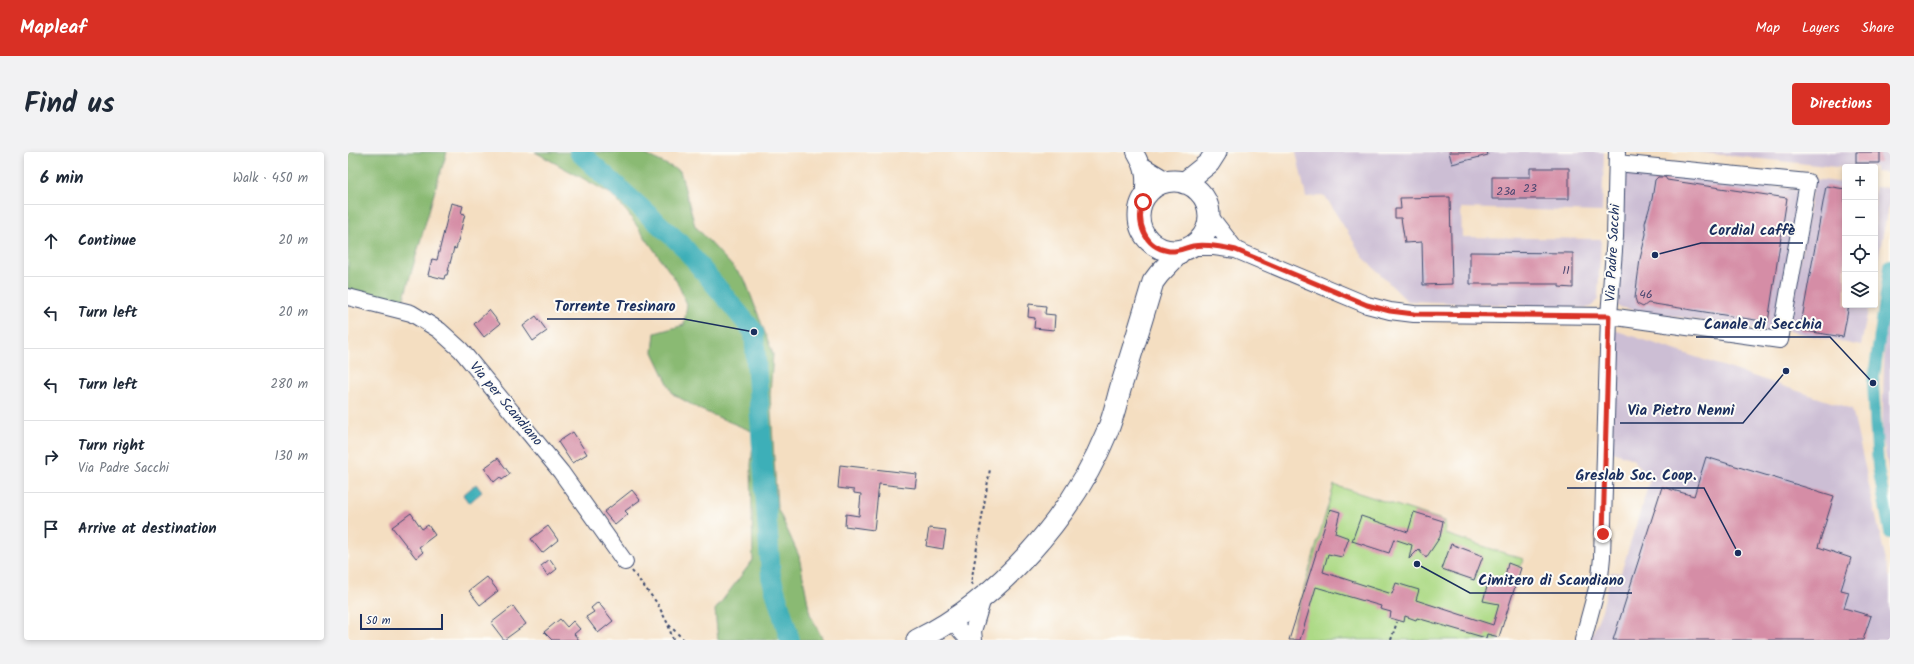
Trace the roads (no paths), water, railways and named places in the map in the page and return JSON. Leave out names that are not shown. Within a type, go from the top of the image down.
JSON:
[{"type":"main road","points":[[1187,248],[1162,249],[1151,242],[1141,228],[1140,214],[1143,202],[1154,188],[1177,182],[1213,157]]},
{"type":"main road","points":[[917,640],[945,624],[1003,581],[1045,536],[1086,475],[1107,432],[1153,282],[1159,274],[1205,233],[1208,210],[1207,184],[1213,157]]},
{"type":"main road","points":[[1177,182],[1200,193],[1208,210]]},
{"type":"main road","points":[[1151,242],[1153,282]]},
{"type":"street","points":[[1187,248],[1214,246],[1236,250],[1367,305],[1390,311],[1414,314],[1609,316],[1780,340],[1808,182],[1617,157]]},
{"type":"street","name":"Via Padre Sacchi","points":[[1583,640],[1600,577],[1602,557],[1609,316],[1615,237],[1617,157]]},
{"type":"street","points":[[1139,158],[1177,182]]},
{"type":"street","points":[[1139,158],[1146,178],[1143,202]]},
{"type":"street","points":[[1208,210],[1236,250]]},
{"type":"street","name":"Via per Scandiano","points":[[348,297],[410,313],[438,330],[461,350],[561,472],[624,562]]},
{"type":"street","points":[[974,640],[973,631],[984,595]]},
{"type":"street","points":[[945,624],[956,626],[969,640]]},
{"type":"water","points":[[476,484],[482,492],[469,503],[463,495]]},
{"type":"waterway","points":[[579,152],[682,245],[754,332],[771,577],[790,640]]},
{"type":"waterway","points":[[1890,265],[1873,383],[1878,467],[1890,533]]},
{"type":"place","name":"Cordial caffè","points":[[1655,255]]},
{"type":"place","name":"Torrente Tresinaro","points":[[754,332]]},
{"type":"place","name":"Via Pietro Nenni","points":[[1786,371]]},
{"type":"place","name":"Canale di Secchia","points":[[1873,383]]},
{"type":"place","name":"Greslab Soc. Coop.","points":[[1738,553]]},
{"type":"place","name":"Cimitero di Scandiano","points":[[1417,564]]}]
